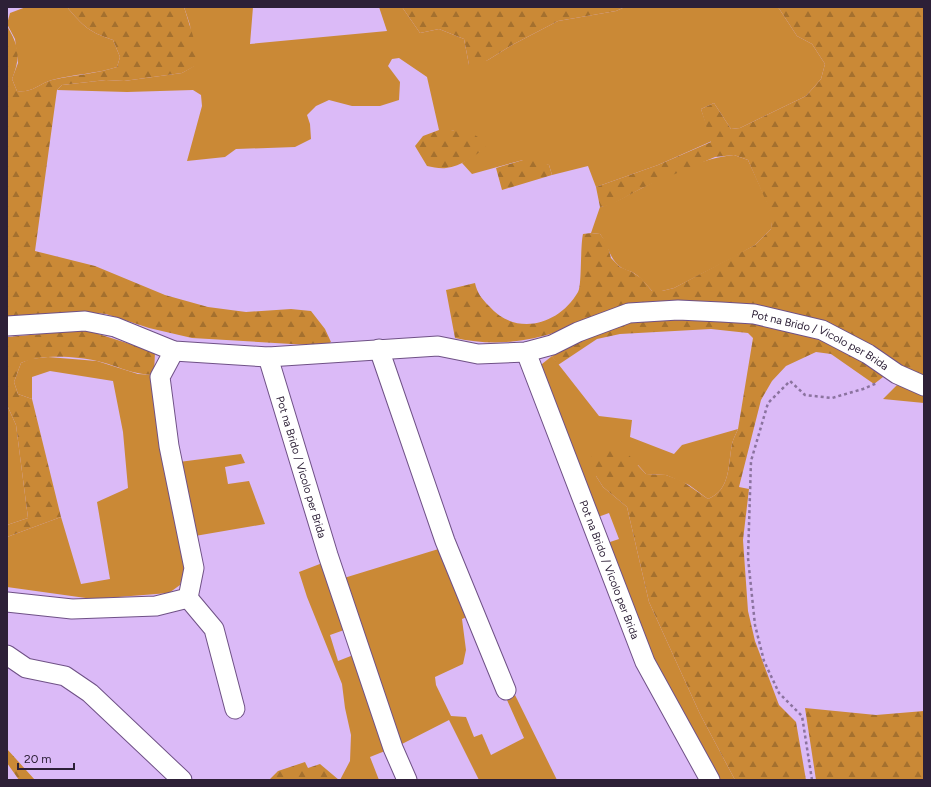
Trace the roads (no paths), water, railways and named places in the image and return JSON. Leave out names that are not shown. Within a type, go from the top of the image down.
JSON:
[{"type":"street","name":"Pot na Brido / Vicolo per Brida","points":[[7,326],[85,321],[115,327],[174,351],[268,357],[438,346],[478,354],[526,352],[552,346],[578,332],[629,313],[678,310],[754,314],[822,330],[868,354],[897,374],[924,386]]},
{"type":"street","points":[[379,349],[446,541],[506,690]]},
{"type":"street","points":[[174,351],[160,376],[169,446],[194,568],[188,598]]},
{"type":"street","name":"Pot na Brido / Vicolo per Brida","points":[[526,352],[645,662],[710,780]]},
{"type":"street","name":"Pot na Brido / Vicolo per Brida","points":[[268,357],[328,555],[393,748],[407,780]]},
{"type":"street","points":[[7,602],[72,609],[156,606],[188,598]]},
{"type":"street","points":[[188,598],[214,629],[235,709]]},
{"type":"street","points":[[7,655],[26,668],[65,676],[90,693],[182,780]]}]
